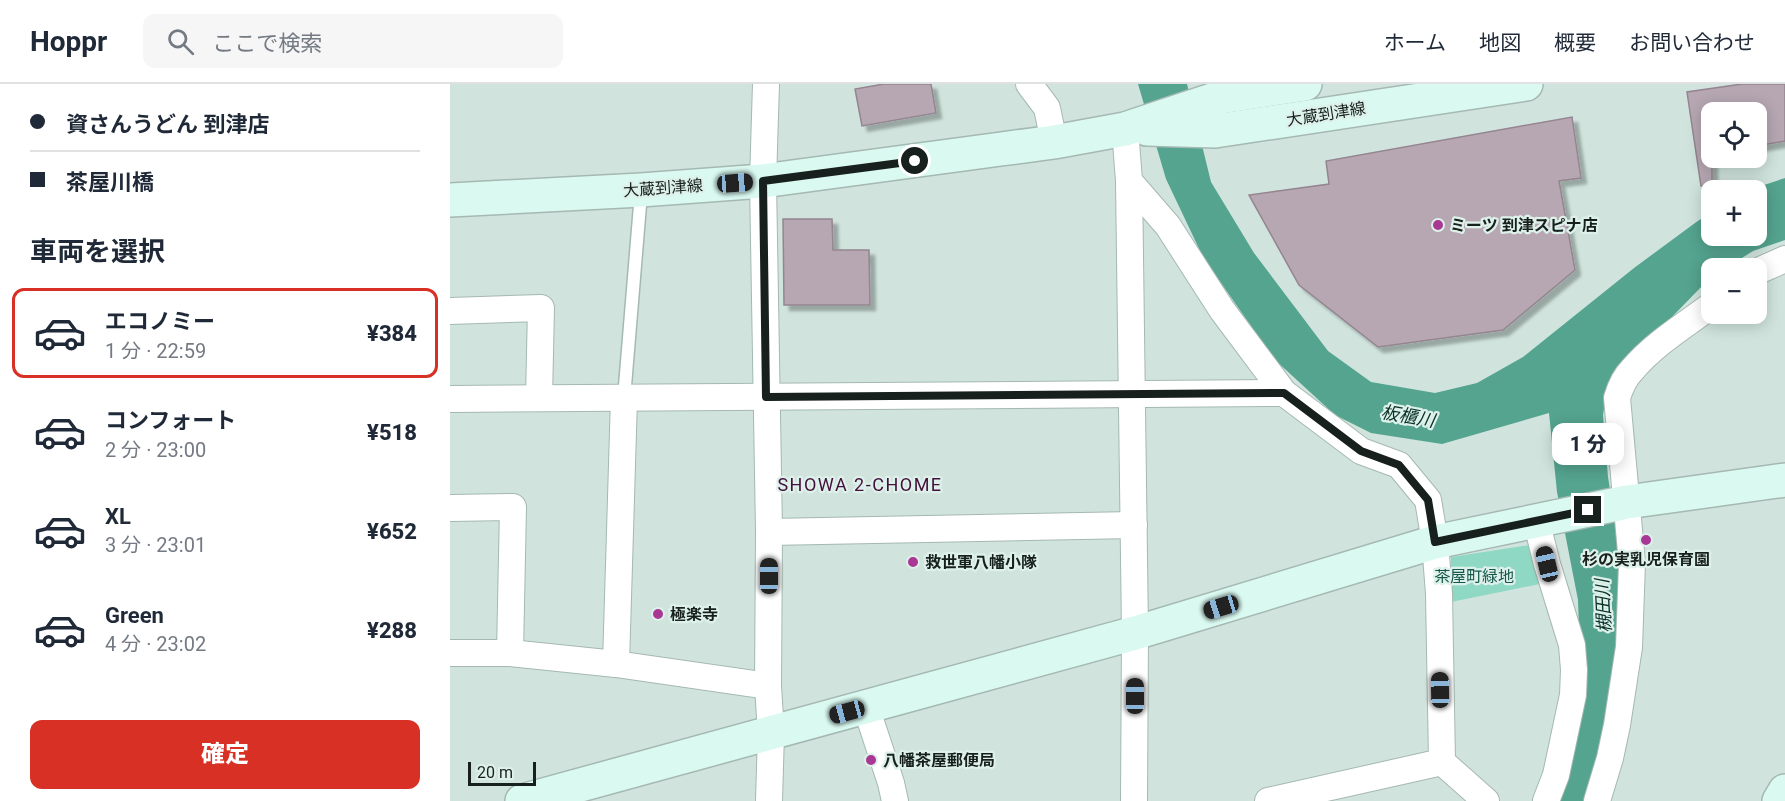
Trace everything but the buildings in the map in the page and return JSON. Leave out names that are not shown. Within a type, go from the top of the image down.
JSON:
[{"type":"street","points":[[765,84],[763,181],[769,532],[768,686],[771,733],[769,801]]},
{"type":"street","points":[[1029,84],[1047,108],[1054,142]]},
{"type":"street","name":"大蔵到津線","points":[[450,200],[763,181],[1054,142],[1217,108],[1305,84]]},
{"type":"street","name":"大蔵到津線","points":[[1217,108],[1526,84]]},
{"type":"street","points":[[1125,129],[1129,181],[1134,525],[1134,801]]},
{"type":"street","points":[[1129,181],[1168,226],[1222,310],[1284,393],[1361,451],[1399,465],[1428,500],[1435,542],[1439,594],[1442,762],[1486,801]]},
{"type":"street","points":[[1767,267],[1785,259]]},
{"type":"street","points":[[450,311],[541,308],[539,398]]},
{"type":"street","points":[[1597,801],[1617,725],[1629,647],[1632,563],[1617,399],[1631,370],[1661,342],[1701,313]]},
{"type":"street","points":[[450,399],[1132,396],[1284,393]]},
{"type":"street","points":[[616,664],[624,398]]},
{"type":"street","points":[[522,801],[1135,633],[1435,542],[1627,502],[1785,480]]},
{"type":"street","points":[[450,508],[513,507],[510,653]]},
{"type":"street","points":[[1543,519],[1547,564],[1572,645],[1574,670],[1573,695],[1557,776],[1546,801]]},
{"type":"street","points":[[769,532],[1134,525]]},
{"type":"street","points":[[450,653],[510,653],[616,664],[768,686]]},
{"type":"street","points":[[867,707],[895,801]]},
{"type":"street","points":[[1268,801],[1442,762]]},
{"type":"street","points":[[1779,801],[1785,791]]},
{"type":"lane","points":[[624,398],[641,190]]},
{"type":"green space","name":"茶屋町緑地","points":[[1530,545],[1545,583],[1451,602],[1451,557]]},
{"type":"water","points":[[1138,84],[1187,84],[1211,182],[1254,253],[1328,351],[1371,382],[1435,393],[1477,383],[1523,357],[1634,268],[1701,219],[1701,246],[1767,246],[1767,184],[1785,178],[1785,240],[1753,251],[1742,258],[1701,258],[1701,287],[1632,354],[1608,383],[1603,415],[1608,477],[1619,544],[1621,611],[1617,684],[1590,801],[1557,801],[1580,657],[1578,600],[1557,492],[1549,413],[1442,444],[1371,433],[1335,415],[1274,359],[1203,257],[1166,179]]},
{"type":"place","name":"ミーツ 到津スピナ店","points":[[1438,225]]},
{"type":"place","name":"杉の実乳児保育園","points":[[1646,540]]},
{"type":"place","name":"救世軍八幡小隊","points":[[913,562]]},
{"type":"place","name":"極楽寺","points":[[658,614]]},
{"type":"place","name":"八幡茶屋郵便局","points":[[871,760]]},
{"type":"district","name":"SHOWA 2-CHOME","points":[[860,484]]},
{"type":"route","points":[[915,161],[763,181],[766,397],[1132,396],[1284,393],[1361,451],[1399,465],[1428,500],[1435,542],[1588,510]]},
{"type":"water label","name":"板櫃川","points":[[1408,416]]},
{"type":"water label","name":"槻田川","points":[[1603,606]]}]
